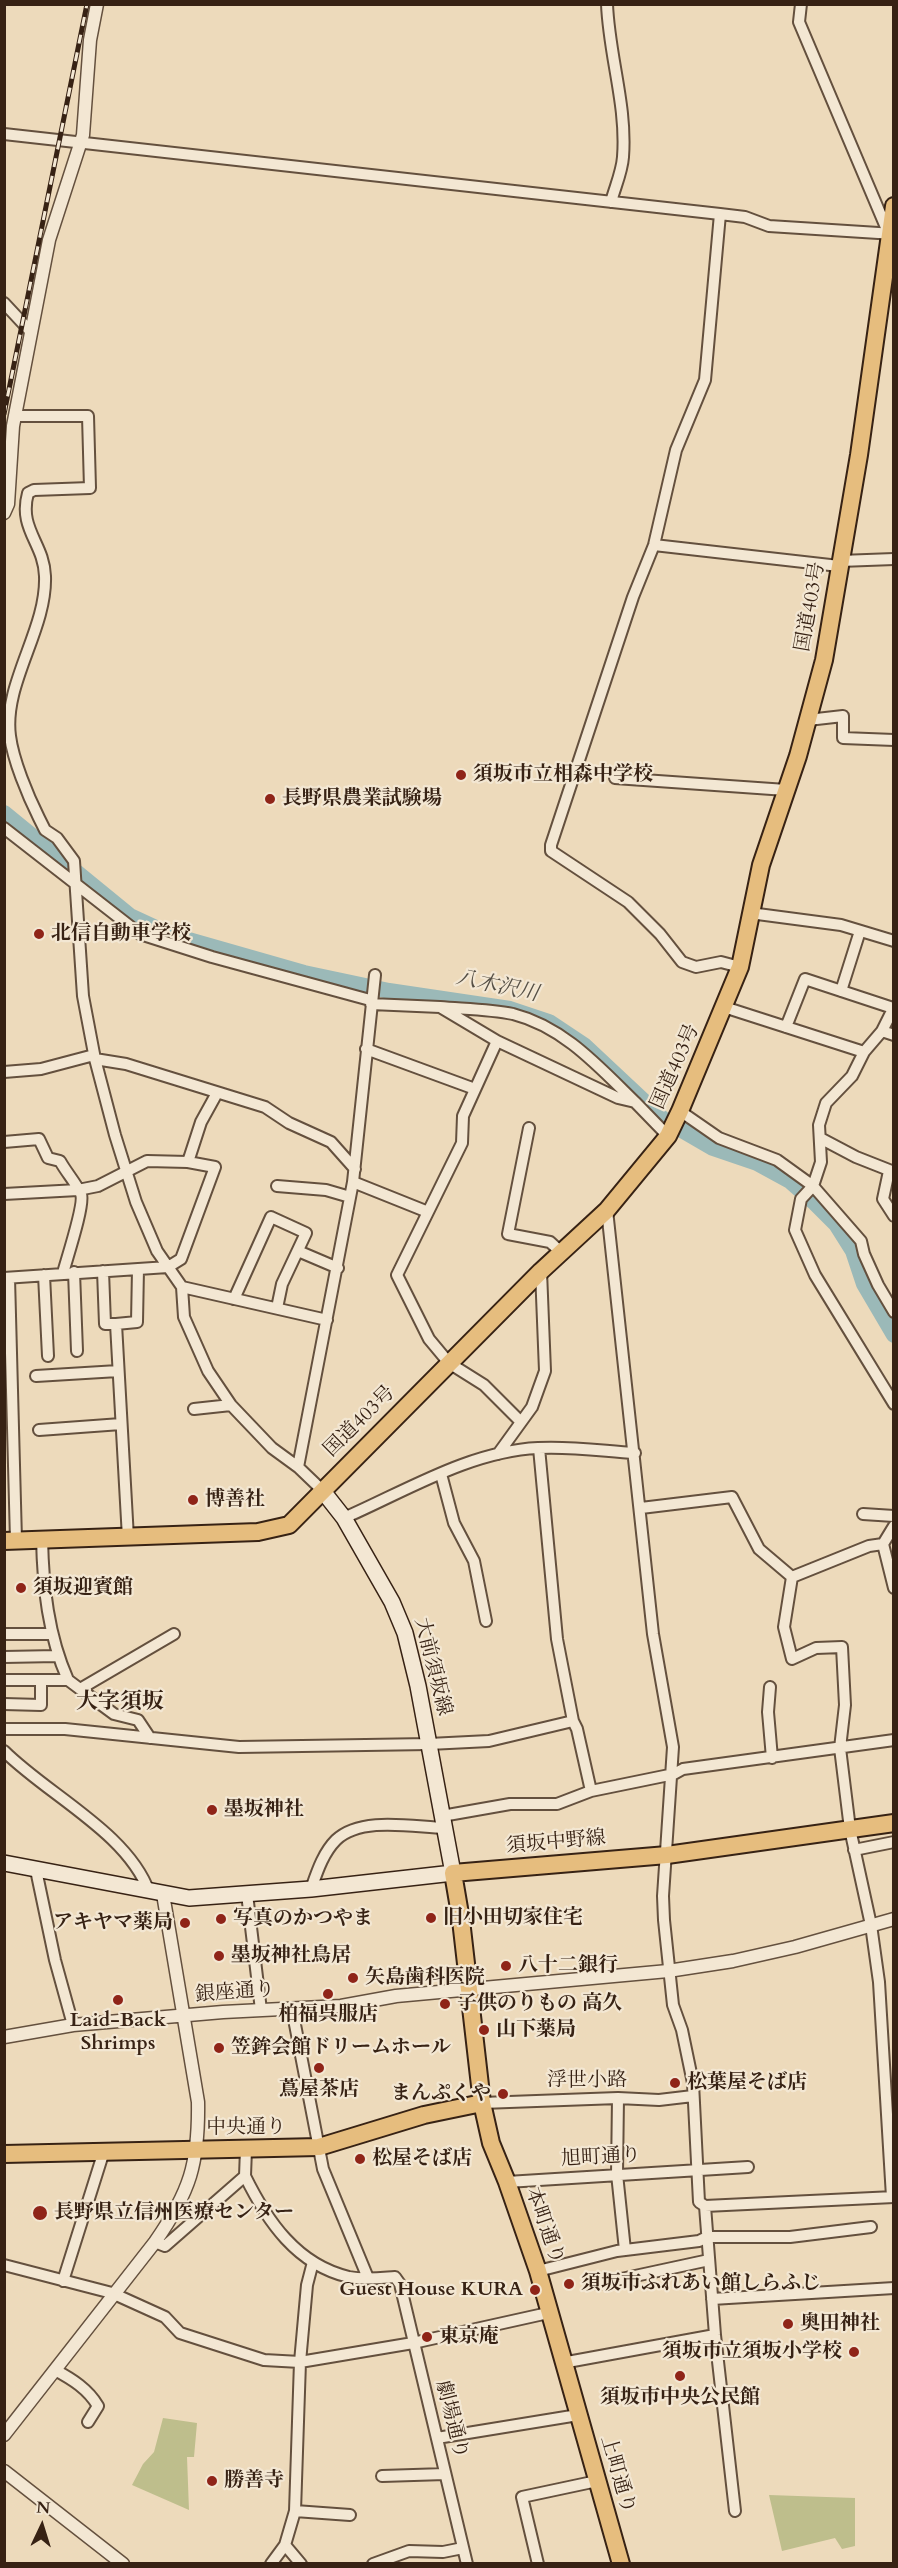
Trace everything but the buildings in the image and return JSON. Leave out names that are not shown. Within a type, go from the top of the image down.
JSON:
[{"type":"main road","name":"国道403号","points":[[10,1540],[128,1538],[258,1532],[289,1525],[449,1363],[607,1210],[668,1136],[740,967],[761,865],[808,720],[824,660],[861,444],[894,206]]},
{"type":"main road","name":"大前須坂線","points":[[322,1490],[344,1518],[392,1602],[405,1633],[453,1873]]},
{"type":"main road","name":"須坂中野線","points":[[453,1873],[667,1855],[894,1823]]},
{"type":"main road","points":[[4,1863],[189,1898],[311,1889],[453,1873],[482,2103]]},
{"type":"main road","name":"中央通り","points":[[4,2154],[319,2147],[424,2115],[482,2103]]},
{"type":"main road","name":"本町通り","points":[[482,2103],[491,2143],[538,2271],[562,2363]]},
{"type":"main road","name":"上町通り","points":[[562,2363],[621,2564]]},
{"type":"street","points":[[24,507],[6,507],[15,416],[49,240],[81,142],[90,40],[97,4]]},
{"type":"street","points":[[607,4],[608,29],[624,127],[623,159],[611,202]]},
{"type":"street","points":[[4,134],[746,217],[769,226],[891,235],[799,22],[801,4]]},
{"type":"street","points":[[720,214],[705,380],[676,450],[654,545],[615,650],[557,825],[551,851],[628,902],[660,934],[682,962],[696,967],[721,962],[740,967]]},
{"type":"street","points":[[4,303],[31,332]]},
{"type":"street","points":[[15,416],[88,416],[90,488],[34,490],[28,493],[24,507],[26,526],[42,558],[45,577],[43,601],[11,711],[10,736],[45,830],[57,838],[74,861],[83,996],[94,1057],[115,1135],[136,1202],[157,1251],[182,1287],[184,1317],[208,1371],[231,1405],[272,1448],[298,1467],[322,1490]]},
{"type":"street","points":[[654,545],[840,563],[894,559]]},
{"type":"street","points":[[808,720],[843,716],[843,738],[894,740]]},
{"type":"street","points":[[615,777],[786,790]]},
{"type":"street","points":[[4,828],[140,934],[371,1002],[513,1014],[544,1025],[582,1050],[668,1136]]},
{"type":"street","points":[[750,913],[841,925],[894,940]]},
{"type":"street","points":[[841,991],[860,931]]},
{"type":"street","points":[[298,1467],[354,1182],[375,975]]},
{"type":"street","points":[[786,1027],[805,979],[893,1008],[882,1031],[864,1053],[852,1076],[826,1102],[819,1125],[821,1162],[813,1186],[801,1199],[795,1230],[815,1275],[894,1404]]},
{"type":"street","points":[[440,1007],[497,1041],[618,1098],[635,1102]]},
{"type":"street","points":[[724,1007],[864,1053]]},
{"type":"street","points":[[882,1031],[894,1035]]},
{"type":"street","points":[[497,1041],[463,1116],[462,1143],[397,1275],[429,1339],[449,1363],[484,1385],[521,1422]]},
{"type":"street","points":[[366,1049],[475,1089]]},
{"type":"street","points":[[4,1072],[41,1069],[94,1057],[126,1065],[265,1107],[289,1123],[331,1142],[355,1169]]},
{"type":"street","points":[[188,1162],[201,1122],[217,1093]]},
{"type":"street","points":[[680,1111],[719,1138],[777,1160],[813,1186],[861,1241],[864,1254],[878,1285],[894,1312]]},
{"type":"street","points":[[529,1128],[508,1234],[550,1242],[562,1254]]},
{"type":"street","points":[[820,1138],[891,1171],[883,1199],[894,1216]]},
{"type":"street","points":[[4,1142],[39,1139],[48,1158],[60,1161],[78,1191],[82,1207],[72,1234],[69,1273],[77,1351]]},
{"type":"street","points":[[4,1194],[78,1191],[98,1186],[128,1173],[147,1161],[188,1162],[215,1167],[181,1259],[168,1267],[7,1278],[10,1540]]},
{"type":"street","points":[[354,1182],[428,1212]]},
{"type":"street","points":[[277,1186],[326,1191],[350,1197]]},
{"type":"street","points":[[607,1210],[653,1634],[673,1747],[674,1774],[663,1896],[668,1971],[673,2006],[682,2030],[693,2083],[699,2202],[705,2206],[893,2197],[886,2065],[871,1925],[850,1829],[840,1748],[845,1705],[842,1647],[816,1648],[792,1659],[784,1627],[792,1577]]},
{"type":"street","points":[[234,1299],[271,1217],[306,1233],[282,1284],[277,1308]]},
{"type":"street","points":[[298,1251],[338,1268]]},
{"type":"street","points":[[103,1271],[105,1324],[116,1324],[137,1322],[138,1269]]},
{"type":"street","points":[[498,1454],[532,1407],[545,1371],[542,1271]]},
{"type":"street","points":[[44,1275],[48,1356]]},
{"type":"street","points":[[182,1287],[327,1320]]},
{"type":"street","points":[[116,1324],[128,1538]]},
{"type":"street","points":[[36,1376],[118,1371]]},
{"type":"street","points":[[194,1409],[231,1405]]},
{"type":"street","points":[[39,1430],[121,1424]]},
{"type":"street","points":[[344,1518],[441,1474],[498,1454],[539,1448],[634,1453]]},
{"type":"street","points":[[539,1448],[557,1639],[573,1721],[577,1729],[591,1791]]},
{"type":"street","points":[[441,1474],[453,1523],[474,1561],[486,1621]]},
{"type":"street","points":[[641,1509],[732,1497],[759,1549],[792,1577]]},
{"type":"street","points":[[863,1514],[894,1516]]},
{"type":"street","points":[[894,1526],[883,1544],[894,1588]]},
{"type":"street","points":[[42,1538],[43,1579],[52,1634],[57,1656],[68,1680],[114,1714],[138,1720],[150,1738]]},
{"type":"street","points":[[792,1577],[869,1546],[883,1544]]},
{"type":"street","points":[[4,1634],[52,1634]]},
{"type":"street","points":[[80,1689],[174,1634]]},
{"type":"street","points":[[4,1657],[57,1656]]},
{"type":"street","points":[[4,1680],[68,1680]]},
{"type":"street","points":[[4,1704],[41,1705],[41,1681]]},
{"type":"street","points":[[770,1687],[768,1712],[772,1758]]},
{"type":"street","points":[[4,1729],[65,1730],[239,1746],[429,1744],[489,1741],[573,1721]]},
{"type":"street","points":[[311,1889],[322,1859],[337,1839],[369,1824],[443,1822],[510,1804],[557,1803],[591,1791],[674,1774],[683,1769],[894,1740]]},
{"type":"street","points":[[4,1751],[107,1836],[142,1872],[156,1893],[183,2017],[198,2102],[198,2133],[190,2182],[177,2210],[155,2242],[112,2293],[4,2435]]},
{"type":"street","points":[[854,1850],[894,1842]]},
{"type":"street","points":[[36,1870],[55,1960],[74,2025]]},
{"type":"street","points":[[247,1894],[261,2010]]},
{"type":"street","name":"銀座通り","points":[[4,2037],[74,2025],[341,2006],[396,1996],[668,1971],[733,1961],[795,1947],[894,1919]]},
{"type":"street","points":[[246,2150],[245,2176],[274,2227],[286,2241],[313,2262],[347,2277],[368,2278],[326,2180],[292,2009]]},
{"type":"street","name":"浮世小路","points":[[482,2103],[618,2098],[659,2100],[693,2096]]},
{"type":"street","points":[[618,2098],[617,2174],[625,2250]]},
{"type":"street","points":[[63,2281],[104,2151]]},
{"type":"street","name":"旭町通り","points":[[507,2182],[748,2167]]},
{"type":"street","points":[[155,2242],[165,2246],[245,2176]]},
{"type":"street","points":[[705,2206],[715,2335],[735,2511]]},
{"type":"street","points":[[538,2271],[625,2250],[699,2241],[707,2237],[790,2237],[872,2227]]},
{"type":"street","points":[[598,2284],[709,2260]]},
{"type":"street","points":[[271,2564],[285,2545],[295,2511],[300,2362],[307,2285],[313,2262]]},
{"type":"street","points":[[4,2265],[112,2293],[165,2317],[180,2333],[264,2360],[300,2362],[413,2343],[548,2313]]},
{"type":"street","name":"劇場通り","points":[[368,2278],[395,2277],[400,2284],[467,2564]]},
{"type":"street","points":[[712,2299],[894,2288]]},
{"type":"street","points":[[562,2363],[715,2335]]},
{"type":"street","points":[[55,2370],[80,2385],[94,2399],[98,2406],[88,2422]]},
{"type":"street","points":[[437,2438],[578,2415]]},
{"type":"street","points":[[4,2471],[123,2564]]},
{"type":"street","points":[[382,2476],[445,2474]]},
{"type":"street","points":[[538,2564],[522,2497],[597,2481]]},
{"type":"street","points":[[295,2511],[350,2515]]},
{"type":"street","points":[[285,2545],[301,2564]]},
{"type":"street","points":[[372,2564],[409,2551],[443,2552],[463,2548]]},
{"type":"green space","points":[[163,2418],[197,2423],[194,2457],[187,2457],[189,2510],[132,2485],[143,2464],[154,2452]]},
{"type":"green space","points":[[769,2495],[855,2498],[855,2546],[842,2549],[835,2538],[782,2551]]},
{"type":"waterway","name":"八木沢川","points":[[4,813],[130,916],[171,935],[304,973],[389,991],[510,1009],[549,1022],[585,1046],[663,1119],[713,1148],[757,1163],[790,1181],[815,1203],[836,1224],[853,1251],[864,1284],[894,1335]]},
{"type":"railway","points":[[4,414],[87,4]]},
{"type":"place","name":"須坂市立相森中学校","points":[[461,775]]},
{"type":"place","name":"長野県農業試験場","points":[[270,799]]},
{"type":"place","name":"北信自動車学校","points":[[39,934]]},
{"type":"place","name":"博善社","points":[[193,1500]]},
{"type":"place","name":"須坂迎賓館","points":[[21,1588]]},
{"type":"place","name":"墨坂神社","points":[[212,1810]]},
{"type":"place","name":"旧小田切家住宅","points":[[431,1918]]},
{"type":"place","name":"写真のかつやま","points":[[221,1919]]},
{"type":"place","name":"アキヤマ薬局","points":[[185,1923]]},
{"type":"place","name":"墨坂神社鳥居","points":[[219,1956]]},
{"type":"place","name":"八十二銀行","points":[[506,1966]]},
{"type":"place","name":"矢島歯科医院","points":[[353,1978]]},
{"type":"place","name":"柏福呉服店","points":[[328,1994]]},
{"type":"place","name":"Laid-Back Shrimps","points":[[118,2000]]},
{"type":"place","name":"子供のりもの 高久","points":[[445,2004]]},
{"type":"place","name":"山下薬局","points":[[484,2030]]},
{"type":"place","name":"笠鉾会館ドリームホール","points":[[219,2048]]},
{"type":"place","name":"蔦屋茶店","points":[[319,2068]]},
{"type":"place","name":"松葉屋そば店","points":[[675,2083]]},
{"type":"place","name":"まんぷくや","points":[[503,2094]]},
{"type":"place","name":"松屋そば店","points":[[360,2159]]},
{"type":"place","name":"長野県立信州医療センター","points":[[40,2213]]},
{"type":"place","name":"須坂市ふれあい館しらふじ","points":[[569,2284]]},
{"type":"place","name":"Guest House KURA","points":[[535,2290]]},
{"type":"place","name":"奥田神社","points":[[788,2324]]},
{"type":"place","name":"東京庵","points":[[427,2337]]},
{"type":"place","name":"須坂市立須坂小学校","points":[[854,2352]]},
{"type":"place","name":"須坂市中央公民館","points":[[680,2376]]},
{"type":"place","name":"勝善寺","points":[[212,2481]]},
{"type":"district","name":"大字須坂","points":[[120,1703]]}]
